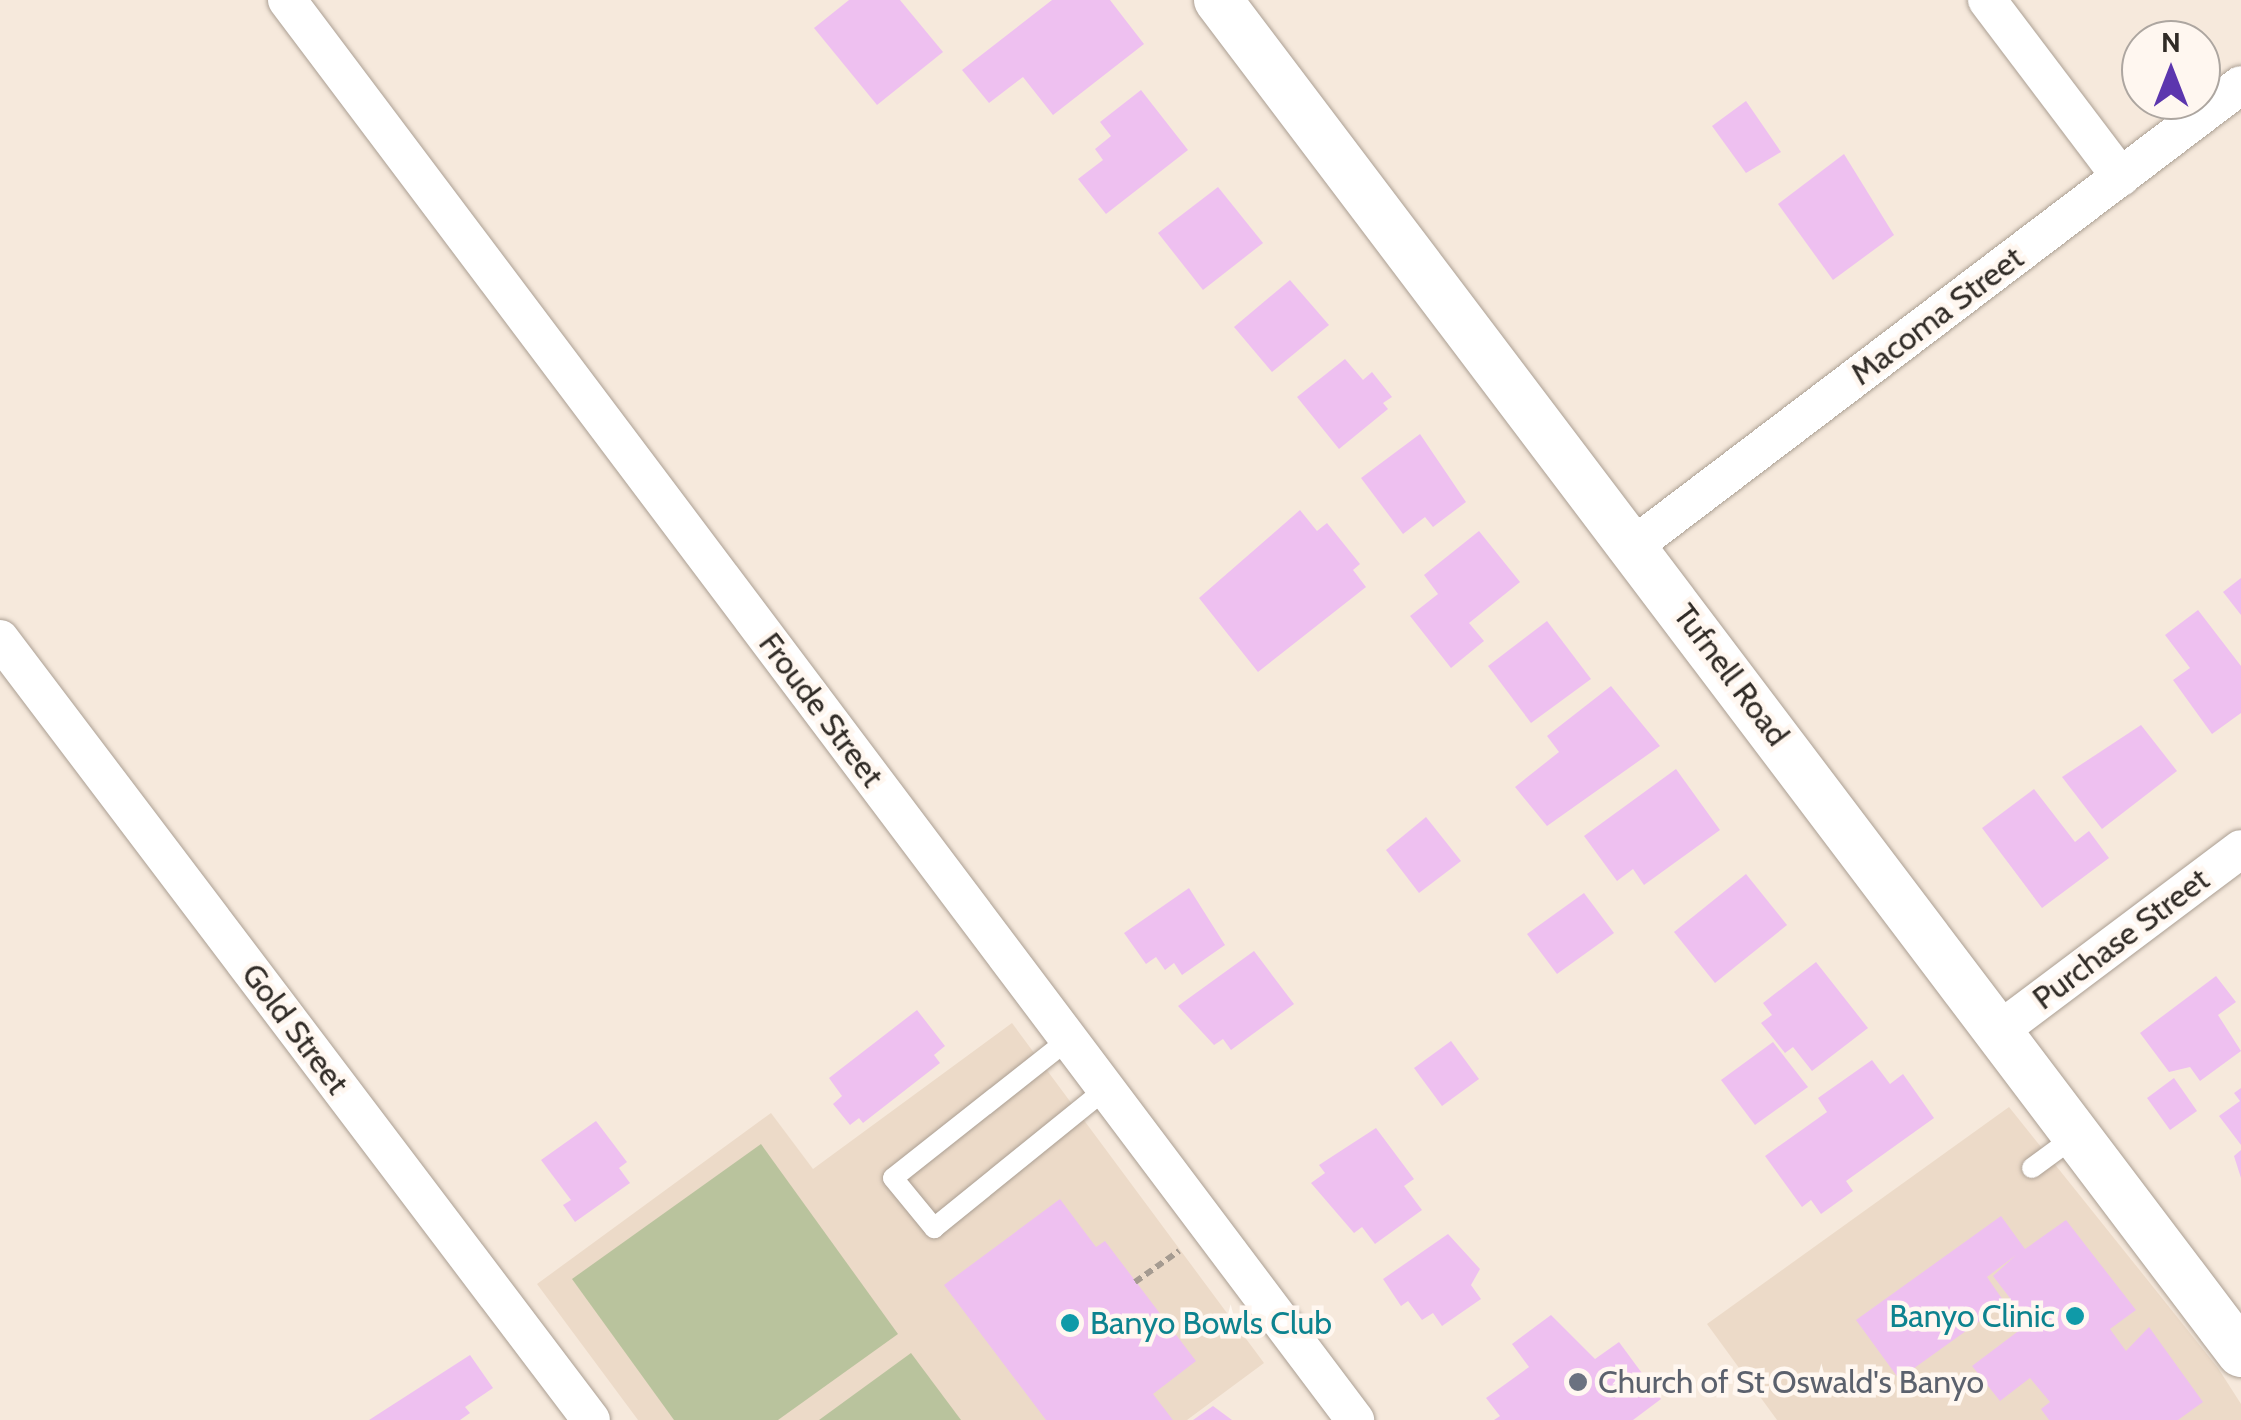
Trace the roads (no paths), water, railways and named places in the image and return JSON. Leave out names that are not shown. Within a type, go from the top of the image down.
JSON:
[{"type":"street","name":"Froude Street","points":[[287,0],[1354,1420]]},
{"type":"street","name":"Tufnell Road","points":[[1218,0],[2241,1353]]},
{"type":"street","points":[[1987,0],[2121,177]]},
{"type":"street","name":"Macoma Street","points":[[1632,546],[2241,85]]},
{"type":"street","name":"Gold Street","points":[[0,639],[591,1420]]},
{"type":"street","name":"Purchase Street","points":[[2000,1030],[2241,848]]},
{"type":"lane","points":[[1069,1040],[893,1178],[934,1228],[1107,1088]]},
{"type":"lane","points":[[2032,1168],[2076,1135]]},
{"type":"place","name":"Banyo Clinic","points":[[2075,1316]]},
{"type":"place","name":"Banyo Bowls Club","points":[[1070,1323]]},
{"type":"place","name":"Church of St Oswald's Banyo","points":[[1578,1382]]}]
